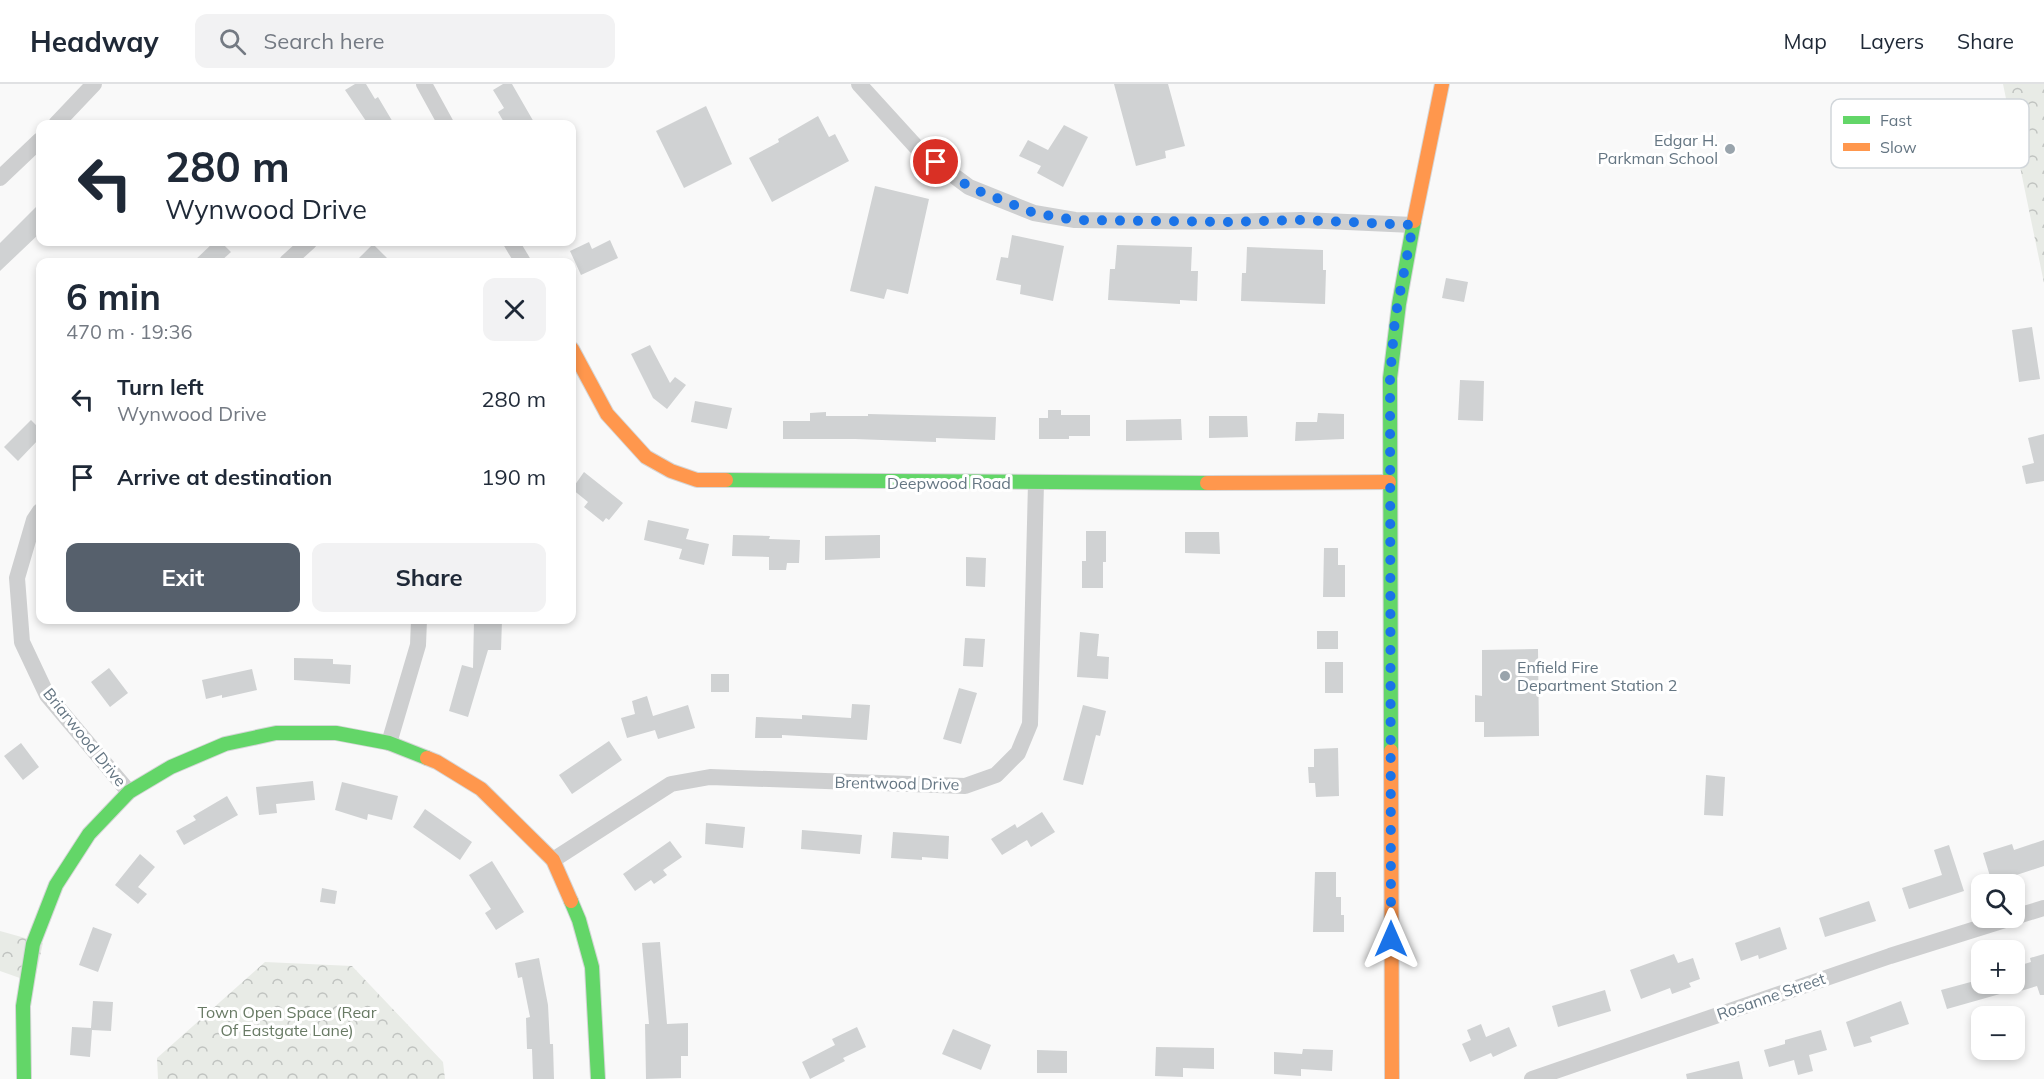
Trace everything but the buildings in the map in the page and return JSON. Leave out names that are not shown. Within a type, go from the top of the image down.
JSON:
[{"type":"street","points":[[60,120],[94,84]]},
{"type":"street","points":[[424,84],[444,120]]},
{"type":"street","points":[[859,84],[919,150],[969,187],[1034,213],[1074,220],[1225,222],[1303,220],[1413,225]]},
{"type":"street","points":[[1392,1079],[1390,378],[1395,319],[1442,84]]},
{"type":"street","points":[[0,178],[36,144]]},
{"type":"street","points":[[291,258],[305,246]]},
{"type":"street","name":"Deepwood Road","points":[[576,356],[607,414],[646,457],[671,471],[697,480],[1036,483],[1389,482]]},
{"type":"street","name":"Brentwood Drive","points":[[553,860],[671,784],[710,777],[964,786],[996,775],[1018,753],[1030,724],[1036,483]]},
{"type":"street","name":"Briarwood Drive","points":[[36,517],[17,578],[22,642],[47,695],[129,792]]},
{"type":"street","points":[[389,743],[418,645],[419,624]]},
{"type":"street","points":[[24,1079],[23,1006],[33,944],[56,885],[89,834],[129,792],[171,767],[225,744],[276,733],[336,733],[389,743],[437,762],[481,789],[553,860],[579,920],[592,968],[598,1079]]},
{"type":"street","name":"Rosanne Street","points":[[2025,914],[2044,908]]},
{"type":"street","name":"Rosanne Street","points":[[1532,1079],[1978,928]]},
{"type":"green space","points":[[2003,84],[2044,84],[2044,283],[2020,168],[2029,168],[2029,99],[2006,99]]},
{"type":"green space","points":[[0,931],[43,943],[34,983],[0,971]]},
{"type":"green space","name":"Town Open Space (Rear Of Eastgate Lane)","points":[[265,962],[352,966],[443,1062],[445,1079],[158,1079],[157,1058]]},
{"type":"traffic: fast","points":[[1391,751],[1390,378],[1399,304],[1414,221]]},
{"type":"traffic: fast","points":[[726,480],[1207,483]]},
{"type":"traffic: fast","points":[[24,1079],[23,1006],[33,944],[56,885],[89,834],[129,792],[171,767],[225,744],[276,733],[336,733],[389,743],[427,758]]},
{"type":"traffic: fast","points":[[571,901],[579,920],[592,967],[598,1079]]},
{"type":"traffic: slow","points":[[1414,221],[1442,84]]},
{"type":"traffic: slow","points":[[576,356],[607,414],[646,457],[671,471],[697,480],[726,480]]},
{"type":"traffic: slow","points":[[1207,483],[1389,482]]},
{"type":"traffic: slow","points":[[1391,751],[1392,1079]]},
{"type":"traffic: slow","points":[[427,758],[481,789],[553,860],[571,901]]},
{"type":"place","name":"Edgar H. Parkman School","points":[[1730,149]]},
{"type":"place","name":"Enfield Fire Department Station 2","points":[[1505,676]]},
{"type":"route","points":[[936,162],[969,187],[1034,213],[1074,220],[1225,222],[1303,220],[1413,225],[1395,319],[1390,378],[1391,939]]}]
